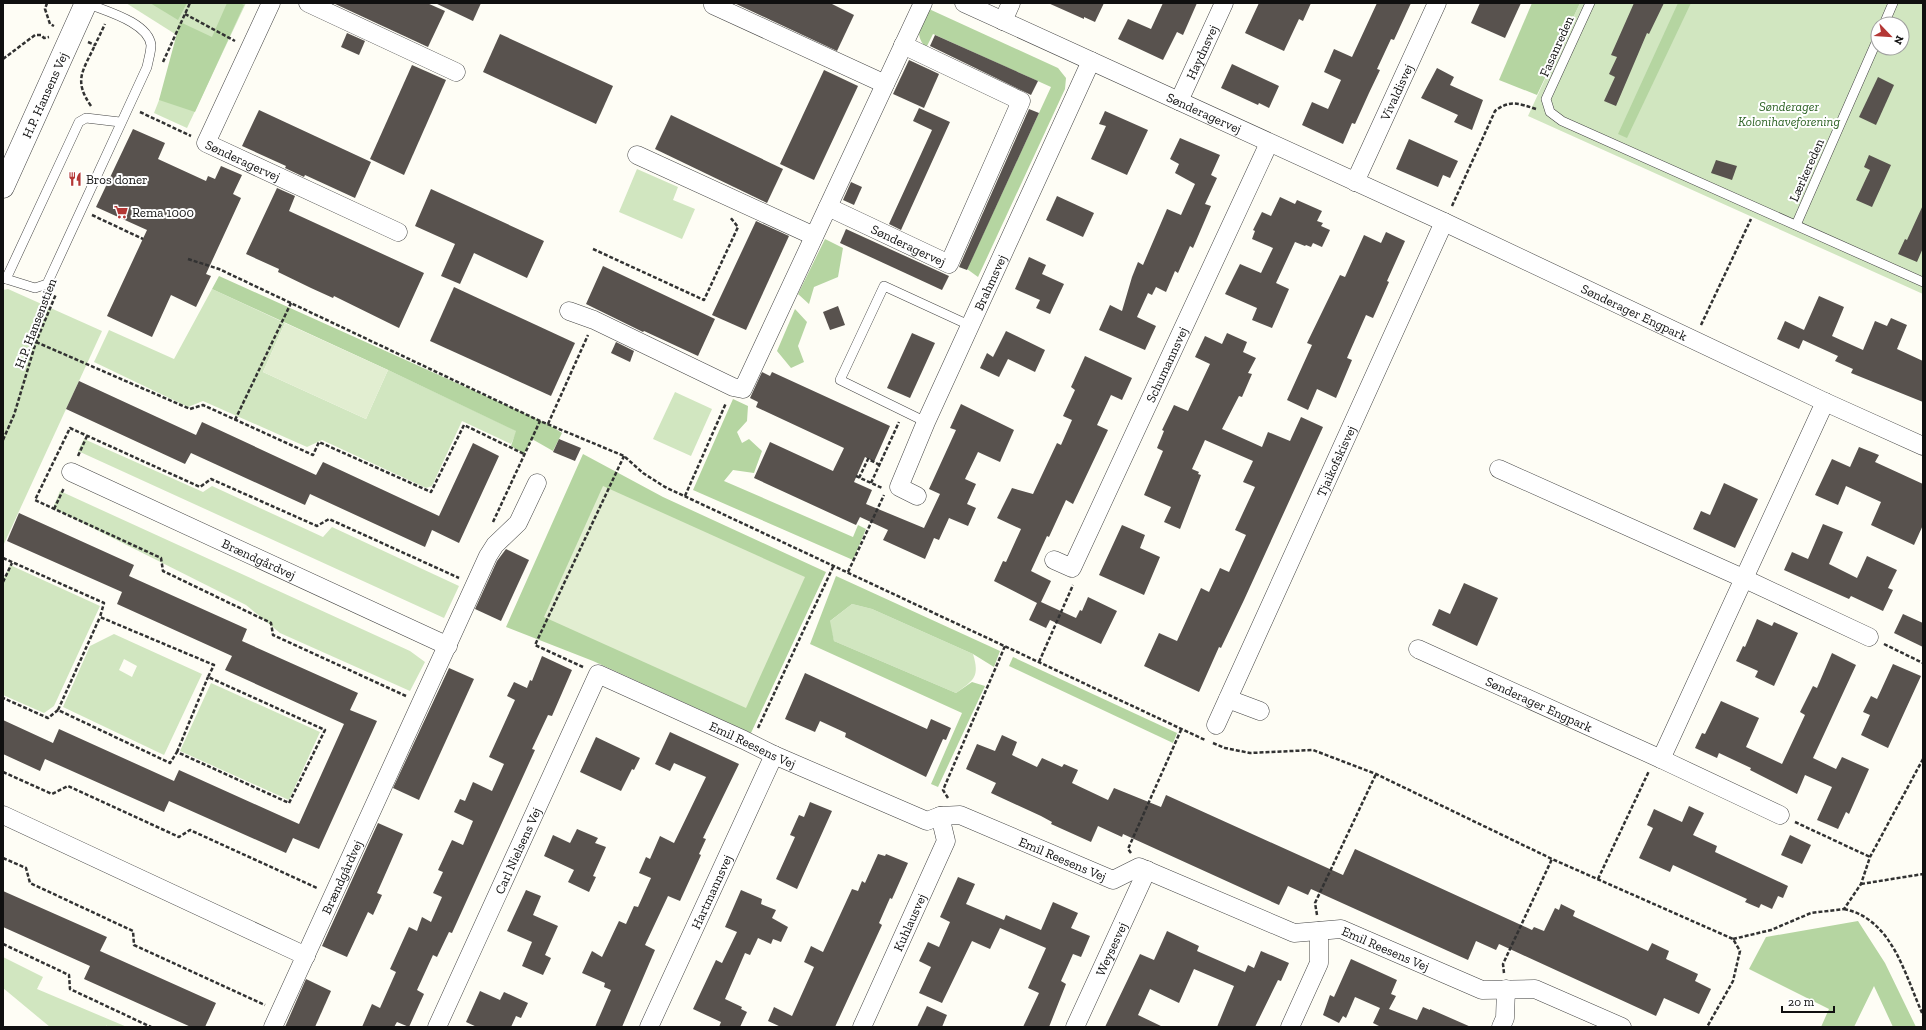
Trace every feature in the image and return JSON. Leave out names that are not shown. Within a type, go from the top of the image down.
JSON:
[{"type":"street","name":"H.P. Hansens Vej","points":[[3,188],[86,3]]},
{"type":"street","name":"Sønderagervej","points":[[271,3],[206,143],[398,232]]},
{"type":"street","points":[[308,3],[456,72]]},
{"type":"street","points":[[569,311],[594,320],[733,387],[743,389],[922,3]]},
{"type":"street","name":"Sønderagervej","points":[[964,3],[1444,222]]},
{"type":"street","points":[[1003,21],[1011,3]]},
{"type":"street","name":"Haydnsvej","points":[[1178,101],[1224,3]]},
{"type":"street","name":"Vivaldisvej","points":[[1355,182],[1437,3]]},
{"type":"street","points":[[713,5],[885,84]]},
{"type":"street","name":"Sønderagervej","points":[[828,207],[949,264],[1021,101],[903,45]]},
{"type":"street","name":"Brahmsvej","points":[[899,487],[926,422],[1091,61]]},
{"type":"street","name":"Schumannsvej","points":[[1072,568],[1269,142]]},
{"type":"street","points":[[637,155],[814,236]]},
{"type":"street","name":"Sønderager Engpark","points":[[1444,222],[1825,402],[1923,446]]},
{"type":"street","name":"Tjaikofskisvej","points":[[1216,725],[1444,222]]},
{"type":"street","points":[[1661,759],[1825,402]]},
{"type":"street","points":[[1499,469],[1745,578],[1869,637]]},
{"type":"street","name":"Brændgårdvej","points":[[71,472],[448,646]]},
{"type":"street","name":"Brændgårdvej","points":[[277,1020],[332,895],[448,646],[488,556],[495,546],[518,523],[537,483]]},
{"type":"street","points":[[899,487],[917,496]]},
{"type":"street","points":[[1054,560],[1072,568]]},
{"type":"street","name":"Sønderager Engpark","points":[[1418,649],[1661,759],[1780,815]]},
{"type":"street","name":"Emil Reesens Vej","points":[[598,674],[751,743],[774,755],[927,821],[940,816],[960,815],[1113,880],[1143,868],[1294,933],[1341,929],[1482,990],[1535,989],[1622,1027]]},
{"type":"street","name":"Carl Nielsens Vej","points":[[437,1027],[598,674]]},
{"type":"street","points":[[1228,699],[1260,711]]},
{"type":"street","name":"Hartmannsvej","points":[[649,1027],[774,755]]},
{"type":"street","points":[[3,815],[306,956]]},
{"type":"street","name":"Kuhlausvej","points":[[862,1027],[946,841],[940,816]]},
{"type":"street","name":"Weysesvej","points":[[1075,1027],[1143,868]]},
{"type":"street","points":[[1290,1027],[1319,963],[1319,931]]},
{"type":"street","points":[[1501,1027],[1505,1018],[1506,989]]},
{"type":"lane","points":[[86,3],[136,24],[144,32],[151,45],[147,67],[120,122],[47,284],[35,288],[4,279],[75,128],[82,119],[92,118],[120,122]]},
{"type":"lane","name":"Fasanreden","points":[[1550,112],[1546,99],[1590,3]]},
{"type":"lane","points":[[1887,16],[1893,3]]},
{"type":"lane","name":"Lærkereden","points":[[1796,225],[1870,56]]},
{"type":"lane","points":[[1550,112],[1562,121],[1923,281]]},
{"type":"lane","points":[[926,422],[840,380],[884,286],[971,326]]},
{"type":"path","points":[[162,63],[190,3]]},
{"type":"path","points":[[185,14],[249,49]]},
{"type":"path","points":[[50,24],[50,30]]},
{"type":"path","points":[[3,58],[35,35],[47,38],[50,34]]},
{"type":"path","points":[[95,45],[82,73],[80,81],[84,96],[101,119]]},
{"type":"path","points":[[1444,222],[1495,111],[1503,104],[1517,104],[1550,112]]},
{"type":"path","points":[[140,112],[143,105]]},
{"type":"path","points":[[128,107],[206,143]]},
{"type":"path","points":[[1694,340],[1756,208]]},
{"type":"path","points":[[90,214],[143,239]]},
{"type":"path","points":[[593,249],[704,300],[738,227],[728,215]]},
{"type":"path","points":[[188,259],[219,269],[540,421],[624,456],[643,473],[665,487],[834,565],[1181,730],[1225,748],[1250,753],[1313,750],[1376,774],[1552,859],[1734,939],[1771,930],[1811,913],[1844,909],[1856,912],[1875,923],[1889,940],[1898,956],[1923,1015]]},
{"type":"path","name":"H.P. Hansenstien","points":[[3,440],[14,415],[36,342],[57,292]]},
{"type":"path","points":[[235,420],[291,303]]},
{"type":"path","points":[[548,424],[594,320]]},
{"type":"path","points":[[36,342],[190,409],[202,405],[313,455],[319,442],[431,492],[464,425],[524,454]]},
{"type":"path","points":[[685,496],[733,387]]},
{"type":"path","points":[[871,483],[904,411]]},
{"type":"path","points":[[492,523],[540,421]]},
{"type":"path","points":[[598,674],[535,645],[624,456]]},
{"type":"path","points":[[860,478],[868,459],[880,465]]},
{"type":"path","points":[[856,476],[866,481]]},
{"type":"path","points":[[848,572],[884,495],[899,487]]},
{"type":"path","points":[[3,558],[104,603],[100,617],[58,710],[48,718],[3,698]]},
{"type":"path","points":[[3,582],[12,563]]},
{"type":"path","points":[[751,743],[834,565]]},
{"type":"path","points":[[1039,662],[1075,582],[1072,568]]},
{"type":"path","points":[[58,710],[170,763],[177,752],[214,665],[100,617]]},
{"type":"path","points":[[1869,637],[1923,663]]},
{"type":"path","points":[[960,815],[943,790],[1005,646]]},
{"type":"path","points":[[177,752],[289,803],[325,730],[208,677]]},
{"type":"path","points":[[1143,868],[1128,849],[1181,730]]},
{"type":"path","points":[[1598,879],[1652,766],[1661,759]]},
{"type":"path","points":[[1844,909],[1862,884],[1870,856],[1923,759]]},
{"type":"path","points":[[3,772],[52,794],[68,786],[179,837],[190,830],[332,895]]},
{"type":"path","points":[[1319,931],[1315,903],[1376,774]]},
{"type":"path","points":[[1780,815],[1870,856]]},
{"type":"path","points":[[3,858],[26,868],[30,883],[133,931],[134,945],[277,1020]]},
{"type":"path","points":[[1506,989],[1503,964],[1552,859]]},
{"type":"path","points":[[1862,884],[1923,874]]},
{"type":"path","points":[[1707,1027],[1733,981],[1740,951],[1734,939]]},
{"type":"path","points":[[3,944],[69,975],[70,989],[151,1027]]},
{"type":"green space","points":[[126,3],[246,3],[187,128],[154,113],[183,39]]},
{"type":"green space","points":[[150,3],[187,3],[178,20]]},
{"type":"green space","points":[[227,3],[240,3],[244,5],[195,112],[159,100],[180,22],[212,37]]},
{"type":"green space","points":[[1532,3],[1580,3],[1537,95],[1499,80]]},
{"type":"green space","name":"Sønderager Kolonihaveforening","points":[[1580,3],[1923,3],[1923,294],[1528,116]]},
{"type":"green space","points":[[1678,3],[1691,3],[1627,138],[1618,134]]},
{"type":"green space","points":[[929,9],[1058,68],[1066,78],[1065,89],[978,277],[967,269],[1051,87],[933,34],[926,48],[922,43],[919,33],[921,24]]},
{"type":"green space","points":[[637,169],[678,187],[673,200],[695,209],[682,239],[619,212]]},
{"type":"green space","points":[[825,239],[843,248],[838,277],[814,287],[809,304],[798,294]]},
{"type":"green space","points":[[219,276],[548,424],[562,433],[553,451],[532,439],[524,454],[511,446],[516,431],[212,289]]},
{"type":"green space","points":[[8,289],[102,331],[3,546],[3,290]]},
{"type":"green space","points":[[212,289],[285,323],[263,372],[366,419],[388,370],[517,431],[511,444],[462,421],[432,486],[426,488],[322,440],[307,447],[203,401],[188,407],[94,362],[109,330],[174,359]]},
{"type":"green space","points":[[795,309],[807,322],[798,346],[804,362],[791,368],[777,351]]},
{"type":"green space","points":[[285,323],[388,370],[366,419],[263,372]]},
{"type":"green space","points":[[675,392],[712,409],[691,456],[653,439]]},
{"type":"green space","points":[[733,399],[748,406],[747,421],[737,432],[742,443],[749,439],[762,451],[754,473],[733,470],[724,481],[853,537],[858,525],[866,529],[853,560],[693,490]]},
{"type":"green space","points":[[84,439],[203,492],[212,486],[323,537],[332,527],[459,586],[444,618],[78,451]]},
{"type":"green space","points":[[583,454],[663,497],[826,572],[751,733],[593,661],[506,627]]},
{"type":"green space","points":[[603,486],[805,577],[746,708],[544,617]]},
{"type":"green space","points":[[60,491],[410,651],[425,662],[410,691],[280,633],[246,605],[53,508]]},
{"type":"green space","points":[[10,565],[100,606],[54,706],[44,713],[3,695],[3,580]]},
{"type":"green space","points":[[836,576],[1000,651],[994,667],[973,654],[872,609],[852,604],[830,621],[834,641],[956,693],[972,682],[985,686],[938,787],[931,784],[962,713],[810,644]]},
{"type":"green space","points":[[852,604],[872,609],[973,654],[976,668],[974,677],[967,685],[956,693],[834,641],[829,622]]},
{"type":"green space","points":[[114,634],[202,674],[164,755],[63,707],[90,646]],"holes":[[[124,659],[137,666],[132,677],[119,670]]]},
{"type":"green space","points":[[1013,657],[1177,733],[1173,743],[1009,666]]},
{"type":"green space","points":[[211,683],[320,732],[289,800],[180,751]]},
{"type":"green space","points":[[1858,921],[1885,963],[1916,1027],[1893,1027],[1874,986],[1854,1027],[1821,1027],[1829,1009],[1749,969],[1766,937]]},
{"type":"green space","points":[[3,957],[43,977],[37,989],[127,1027],[107,1027],[107,1025],[106,1027],[50,1027],[3,988]]},
{"type":"building","points":[[333,3],[427,3],[445,11],[428,47]]},
{"type":"building","points":[[435,3],[481,3],[473,21]]},
{"type":"building","points":[[734,3],[830,3],[854,15],[837,51]]},
{"type":"building","points":[[1048,3],[1104,3],[1095,22],[1084,17],[1084,19]]},
{"type":"building","points":[[1163,3],[1197,3],[1183,35],[1177,32],[1163,60],[1118,39],[1128,19],[1151,29]]},
{"type":"building","points":[[1259,3],[1311,3],[1303,21],[1299,19],[1284,51],[1245,33]]},
{"type":"building","points":[[1377,3],[1411,3],[1394,40],[1391,39],[1377,69],[1380,70],[1355,124],[1352,123],[1343,144],[1302,125],[1312,102],[1328,109],[1341,80],[1324,72],[1334,49],[1352,57]]},
{"type":"building","points":[[1480,3],[1521,3],[1505,38],[1471,23]]},
{"type":"building","points":[[1634,3],[1664,3],[1649,34],[1647,33],[1616,106],[1604,101],[1615,77],[1609,74],[1617,57],[1611,55]]},
{"type":"building","points":[[347,33],[365,41],[359,55],[341,47]]},
{"type":"building","points":[[500,34],[613,86],[596,124],[483,72]]},
{"type":"building","points":[[935,35],[1038,81],[1031,95],[930,46]]},
{"type":"building","points":[[909,60],[939,74],[924,108],[893,94]]},
{"type":"building","points":[[1232,64],[1279,86],[1269,108],[1259,103],[1258,105],[1221,88]]},
{"type":"building","points":[[412,65],[446,80],[404,175],[370,159]]},
{"type":"building","points":[[1437,68],[1454,77],[1450,85],[1483,100],[1472,130],[1454,122],[1458,115],[1421,98]]},
{"type":"building","points":[[824,70],[858,86],[814,180],[780,164]]},
{"type":"building","points":[[1878,77],[1894,85],[1876,125],[1859,117]]},
{"type":"building","points":[[919,108],[950,122],[901,230],[889,224],[932,130],[913,121]]},
{"type":"building","points":[[1029,109],[1039,113],[967,270],[959,267]]},
{"type":"building","points":[[259,110],[371,162],[355,198],[305,175],[304,177],[285,168],[286,166],[242,146]]},
{"type":"building","points":[[1105,111],[1148,130],[1127,175],[1091,159],[1106,126],[1099,124]]},
{"type":"building","points":[[671,115],[783,169],[767,203],[655,149]]},
{"type":"building","points":[[133,129],[165,143],[158,159],[206,181],[208,176],[215,179],[221,166],[242,175],[233,194],[241,198],[206,274],[211,276],[196,307],[171,295],[152,337],[107,316],[147,230],[96,207]]},
{"type":"building","points":[[1180,138],[1220,155],[1211,175],[1217,178],[1205,204],[1211,206],[1193,248],[1190,246],[1178,273],[1175,271],[1166,292],[1156,287],[1152,295],[1148,293],[1137,317],[1156,326],[1145,350],[1099,330],[1110,305],[1122,311],[1138,262],[1143,265],[1167,209],[1181,215],[1195,184],[1175,173],[1179,164],[1170,159]]},
{"type":"building","points":[[1409,139],[1458,161],[1450,178],[1443,175],[1438,187],[1396,169]]},
{"type":"building","points":[[1869,155],[1891,165],[1872,207],[1856,200],[1870,170],[1864,167]]},
{"type":"building","points":[[1716,160],[1737,166],[1732,180],[1711,173]]},
{"type":"building","points":[[851,182],[862,187],[854,205],[843,200]]},
{"type":"building","points":[[277,188],[295,196],[289,211],[424,273],[399,328],[334,296],[333,298],[311,288],[278,272],[279,269],[246,254]]},
{"type":"building","points":[[431,189],[544,241],[527,278],[474,253],[460,284],[441,276],[455,244],[415,226]]},
{"type":"building","points":[[1057,196],[1094,213],[1083,237],[1046,220]]},
{"type":"building","points":[[1280,197],[1295,204],[1297,200],[1322,211],[1317,221],[1323,223],[1321,226],[1330,230],[1322,247],[1313,243],[1311,247],[1295,242],[1276,283],[1289,289],[1272,328],[1252,320],[1257,308],[1225,294],[1240,264],[1261,273],[1273,248],[1252,239],[1255,231],[1253,230],[1262,212],[1271,216]]},
{"type":"building","points":[[1923,205],[1923,248],[1917,262],[1898,254],[1905,239],[1907,240]]},
{"type":"building","points":[[756,221],[789,236],[746,330],[712,315]]},
{"type":"building","points":[[846,229],[949,276],[942,290],[840,243]]},
{"type":"building","points":[[1386,232],[1405,241],[1387,281],[1389,282],[1373,318],[1366,315],[1347,358],[1352,360],[1336,398],[1317,389],[1308,410],[1287,400],[1312,345],[1307,343],[1340,275],[1345,277],[1364,235],[1381,243]]},
{"type":"building","points":[[1029,257],[1046,265],[1042,274],[1064,284],[1050,314],[1036,308],[1040,300],[1015,289]]},
{"type":"building","points":[[603,266],[715,319],[698,356],[644,331],[643,332],[586,304]]},
{"type":"building","points":[[454,287],[575,343],[551,396],[430,341]]},
{"type":"building","points":[[1819,296],[1844,307],[1832,336],[1863,350],[1875,321],[1887,326],[1891,318],[1907,325],[1897,349],[1923,361],[1923,402],[1851,373],[1853,369],[1835,361],[1838,356],[1803,340],[1799,349],[1777,339],[1785,321],[1804,330]]},
{"type":"building","points":[[838,306],[845,325],[830,330],[823,312]]},
{"type":"building","points":[[1006,331],[1045,350],[1035,372],[1008,359],[999,377],[980,368],[987,353],[993,357]]},
{"type":"building","points":[[912,333],[935,343],[910,398],[887,388]]},
{"type":"building","points":[[1227,333],[1247,342],[1243,352],[1256,358],[1248,373],[1252,374],[1242,397],[1239,396],[1222,429],[1262,447],[1268,432],[1290,441],[1301,417],[1323,427],[1244,600],[1221,648],[1219,647],[1199,692],[1144,666],[1159,633],[1177,641],[1201,588],[1209,592],[1220,568],[1229,572],[1246,535],[1235,530],[1255,487],[1243,482],[1253,461],[1205,440],[1192,469],[1199,472],[1198,474],[1201,475],[1180,529],[1164,522],[1171,507],[1144,495],[1163,451],[1157,448],[1164,431],[1162,430],[1174,405],[1188,411],[1210,364],[1195,357],[1205,336],[1222,344]]},
{"type":"building","points":[[616,342],[634,351],[630,362],[611,353]]},
{"type":"building","points":[[1085,356],[1132,378],[1122,400],[1111,395],[1097,425],[1108,430],[1073,504],[1066,500],[1031,571],[1051,581],[1041,602],[1076,618],[1080,610],[1082,611],[1088,597],[1117,611],[1101,644],[1050,620],[1046,628],[1029,620],[1037,603],[994,581],[1003,561],[1006,562],[1021,529],[997,518],[1012,488],[1033,494],[1057,443],[1061,445],[1072,420],[1063,416],[1075,390],[1071,387]]},
{"type":"building","points":[[762,372],[770,376],[772,372],[890,426],[874,462],[865,457],[854,482],[872,490],[866,504],[924,528],[940,494],[929,489],[956,430],[950,428],[961,404],[1014,430],[1000,462],[978,452],[965,479],[976,484],[967,504],[976,508],[968,526],[949,518],[939,540],[934,538],[925,559],[883,540],[888,530],[860,517],[856,525],[754,478],[770,442],[833,471],[844,448],[756,407],[758,402],[750,398]]},
{"type":"building","points":[[79,381],[196,435],[202,422],[316,475],[323,462],[439,516],[473,443],[499,456],[459,543],[432,530],[425,547],[310,494],[305,505],[191,453],[185,464],[66,409]]},
{"type":"building","points":[[559,439],[581,448],[575,461],[553,452]]},
{"type":"building","points":[[1859,447],[1879,455],[1875,462],[1923,484],[1923,525],[1914,545],[1871,525],[1881,502],[1846,486],[1838,505],[1815,495],[1832,459],[1850,467]]},
{"type":"building","points":[[1724,483],[1758,499],[1735,548],[1693,529],[1701,511],[1710,515]]},
{"type":"building","points":[[19,513],[134,565],[129,576],[247,629],[242,641],[358,693],[350,710],[377,721],[319,849],[293,838],[286,853],[169,801],[164,812],[45,759],[40,771],[3,754],[3,720],[53,743],[59,729],[174,781],[179,770],[299,824],[344,724],[225,670],[232,656],[117,604],[122,592],[7,541]]},
{"type":"building","points":[[1823,524],[1843,532],[1829,564],[1857,578],[1867,556],[1897,570],[1888,588],[1893,590],[1883,611],[1851,596],[1849,599],[1784,570],[1792,552],[1808,559]]},
{"type":"building","points":[[1122,525],[1145,535],[1140,548],[1160,557],[1144,595],[1099,575]]},
{"type":"building","points":[[506,549],[529,560],[501,621],[475,609],[497,561]]},
{"type":"building","points":[[1464,583],[1498,598],[1477,646],[1432,625],[1439,609],[1450,614]]},
{"type":"building","points":[[1903,614],[1923,623],[1923,647],[1894,633]]},
{"type":"building","points":[[1757,619],[1772,626],[1774,622],[1798,633],[1774,686],[1755,677],[1758,671],[1736,661],[1743,646],[1745,647]]},
{"type":"building","points":[[1832,653],[1856,665],[1813,758],[1836,769],[1842,757],[1869,769],[1849,814],[1846,812],[1838,829],[1817,820],[1832,787],[1805,775],[1797,794],[1750,770],[1751,768],[1719,753],[1717,758],[1695,748],[1702,733],[1705,734],[1721,701],[1759,718],[1746,747],[1782,764],[1805,715],[1800,712],[1813,686],[1817,688]]},
{"type":"building","points":[[542,656],[572,670],[552,716],[548,715],[532,749],[535,750],[452,933],[449,932],[437,957],[433,955],[417,990],[424,994],[409,1027],[397,1022],[394,1027],[362,1027],[372,1004],[380,1008],[396,972],[390,969],[409,927],[417,931],[422,917],[431,922],[442,897],[433,893],[443,872],[438,870],[452,840],[463,845],[473,821],[454,812],[460,799],[465,801],[473,782],[492,791],[504,764],[489,757],[515,700],[507,696],[514,682],[527,688],[530,680],[532,681]]},
{"type":"building","points":[[1893,664],[1921,676],[1888,748],[1861,735],[1870,715],[1863,712],[1871,696],[1877,699]]},
{"type":"building","points":[[449,668],[474,679],[419,800],[393,788]]},
{"type":"building","points":[[805,673],[927,729],[931,719],[951,728],[946,740],[943,739],[926,777],[845,737],[846,733],[820,721],[815,732],[785,719]]},
{"type":"building","points":[[670,732],[739,764],[703,838],[706,839],[699,854],[701,855],[680,901],[668,896],[645,945],[655,950],[622,1027],[595,1027],[611,990],[604,987],[605,983],[582,973],[592,951],[602,957],[619,921],[626,924],[634,906],[638,907],[651,878],[639,873],[646,857],[650,859],[660,836],[674,843],[706,777],[674,763],[670,771],[655,764]]},
{"type":"building","points":[[1002,735],[1017,742],[1012,755],[1037,767],[1042,758],[1062,767],[1064,764],[1078,770],[1072,783],[1108,800],[1114,788],[1161,807],[1166,795],[1343,875],[1355,849],[1532,930],[1534,927],[1544,931],[1555,908],[1559,910],[1561,904],[1575,911],[1573,916],[1648,951],[1652,943],[1669,951],[1666,959],[1698,974],[1695,981],[1711,989],[1699,1014],[1664,998],[1656,1016],[1499,944],[1496,950],[1476,941],[1468,960],[1311,889],[1308,895],[1288,886],[1279,905],[1123,834],[1122,837],[1098,826],[1091,842],[1051,824],[1052,822],[1041,816],[991,793],[996,783],[966,769],[977,744],[995,751]]},
{"type":"building","points":[[596,737],[640,758],[634,770],[632,769],[621,791],[580,772]]},
{"type":"building","points":[[810,802],[832,811],[797,889],[776,879],[795,837],[790,835],[799,815],[804,817]]},
{"type":"building","points":[[1689,806],[1704,813],[1693,835],[1717,846],[1715,852],[1788,886],[1783,898],[1778,896],[1772,909],[1761,904],[1759,908],[1745,902],[1747,899],[1673,865],[1670,872],[1639,858],[1653,828],[1647,825],[1654,809],[1682,822]]},
{"type":"building","points":[[378,823],[403,834],[377,893],[382,895],[373,915],[368,912],[347,957],[322,946]]},
{"type":"building","points":[[577,829],[598,838],[595,843],[606,847],[593,876],[596,877],[589,892],[568,882],[574,870],[544,856],[553,835],[570,843]]},
{"type":"building","points":[[1790,835],[1811,845],[1802,864],[1781,855]]},
{"type":"building","points":[[878,854],[885,856],[886,854],[908,863],[892,899],[890,898],[879,923],[882,925],[835,1027],[781,1027],[768,1021],[774,1007],[792,1016],[814,967],[804,962],[811,946],[823,952],[852,889],[858,891],[862,881],[865,883]]},
{"type":"building","points":[[958,877],[975,884],[966,904],[1004,920],[1006,915],[1041,930],[1053,902],[1078,913],[1071,928],[1090,936],[1081,957],[1073,954],[1061,981],[1066,984],[1049,1027],[1023,1027],[1039,993],[1028,988],[1046,948],[1000,928],[990,949],[972,941],[942,1003],[919,993],[931,967],[919,961],[928,942],[939,947],[950,922],[940,917]]},
{"type":"building","points":[[526,890],[541,896],[533,915],[558,926],[545,955],[551,958],[543,975],[522,966],[532,942],[507,931]]},
{"type":"building","points":[[741,890],[762,899],[761,904],[776,910],[772,918],[788,927],[781,942],[773,939],[771,944],[758,938],[750,955],[745,953],[725,999],[742,1007],[741,1009],[747,1012],[740,1027],[719,1027],[721,1022],[693,1009],[716,960],[722,963],[737,932],[725,927]]},
{"type":"building","points":[[3,891],[107,937],[100,951],[216,1003],[205,1027],[191,1027],[84,979],[90,966],[3,927]]},
{"type":"building","points":[[1167,931],[1199,946],[1197,951],[1245,972],[1248,965],[1254,968],[1261,951],[1289,963],[1281,981],[1278,980],[1255,1027],[1217,1027],[1234,986],[1194,969],[1179,1003],[1150,989],[1138,1015],[1163,1027],[1105,1027],[1140,954],[1154,960]]},
{"type":"building","points":[[1351,959],[1397,980],[1391,994],[1396,996],[1389,1009],[1417,1020],[1423,1007],[1471,1027],[1381,1027],[1373,1023],[1380,1008],[1355,997],[1346,1018],[1343,1016],[1339,1023],[1323,1015],[1330,995],[1334,997]]},
{"type":"building","points":[[306,979],[331,991],[315,1027],[285,1027]]},
{"type":"building","points":[[480,991],[500,1000],[504,992],[528,1003],[521,1018],[516,1016],[511,1027],[477,1027],[466,1022]]},
{"type":"building","points":[[927,1006],[947,1015],[942,1027],[917,1027]]},
{"type":"place","name":"Bros doner","points":[[75,179]]},
{"type":"place","name":"Rema 1000","points":[[121,212]]}]
